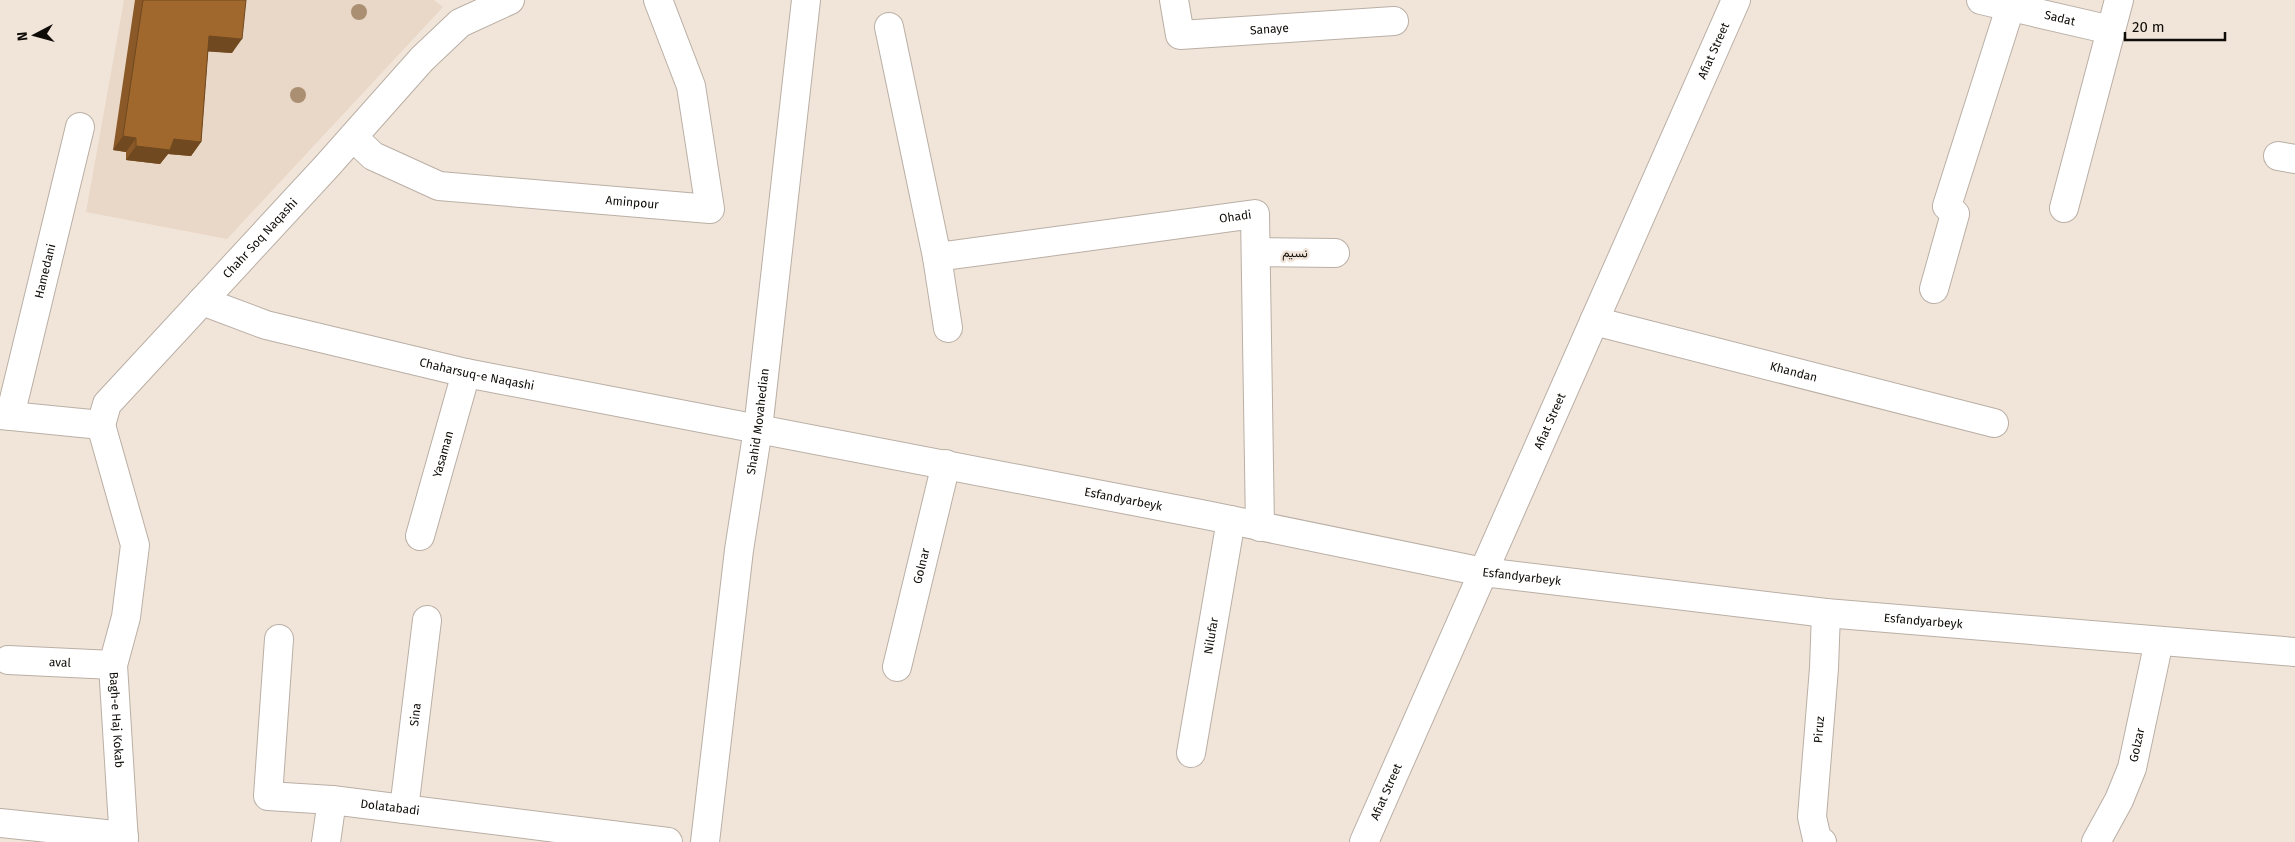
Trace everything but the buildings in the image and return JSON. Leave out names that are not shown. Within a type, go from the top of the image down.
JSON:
[{"type":"street","name":"Chahr Soq Naqashi","points":[[102,425],[107,404],[422,59],[460,23],[510,0]]},
{"type":"street","name":"Aminpour","points":[[353,136],[373,156],[439,186],[710,209],[691,86],[658,0]]},
{"type":"street","name":"Shahid Movahedian","points":[[705,842],[739,550],[758,429],[806,0]]},
{"type":"street","name":"Sanaye","points":[[1174,0],[1180,36],[1394,21]]},
{"type":"street","name":"Afiat Street","points":[[1364,842],[1736,0]]},
{"type":"street","name":"Sadat","points":[[1981,0],[2111,30]]},
{"type":"street","points":[[2064,208],[2119,0]]},
{"type":"street","points":[[1934,289],[1955,214],[1947,206],[2010,8]]},
{"type":"street","points":[[888,27],[937,257],[948,328]]},
{"type":"street","name":"Hamedani","points":[[5,416],[80,127]]},
{"type":"street","name":"Ohadi","points":[[937,257],[1255,214],[1260,527]]},
{"type":"street","name":"نسیم","points":[[1256,252],[1334,253]]},
{"type":"street","name":"Chaharsuq-e Naqashi","points":[[202,301],[266,325],[466,373],[758,429]]},
{"type":"street","name":"Khandan","points":[[1594,321],[1994,423]]},
{"type":"street","name":"Yasaman","points":[[420,536],[466,373]]},
{"type":"street","points":[[5,416],[102,425]]},
{"type":"street","name":"Bagh-e Haj Kokab","points":[[102,425],[135,545],[126,616],[113,665],[124,839]]},
{"type":"street","name":"Esfandyarbeyk","points":[[758,429],[1231,520],[1483,572],[1826,613],[2295,652]]},
{"type":"street","name":"Golnar","points":[[897,667],[946,464]]},
{"type":"street","name":"Nilufar","points":[[1191,753],[1231,520]]},
{"type":"street","name":"Piruz","points":[[1822,842],[1817,839],[1812,817],[1824,668],[1826,613]]},
{"type":"street","name":"Sina","points":[[404,809],[427,620]]},
{"type":"street","name":"Dolatabadi","points":[[279,639],[268,796],[332,800],[668,842]]},
{"type":"street","name":"Golzar","points":[[2096,842],[2119,800],[2132,768],[2159,642]]},
{"type":"street","name":"aval","points":[[8,660],[113,665]]},
{"type":"street","points":[[326,842],[332,800]]},
{"type":"street","points":[[0,823],[124,839]]},
{"type":"shaded area","points":[[124,0],[434,0],[443,7],[227,239],[86,212]]}]
